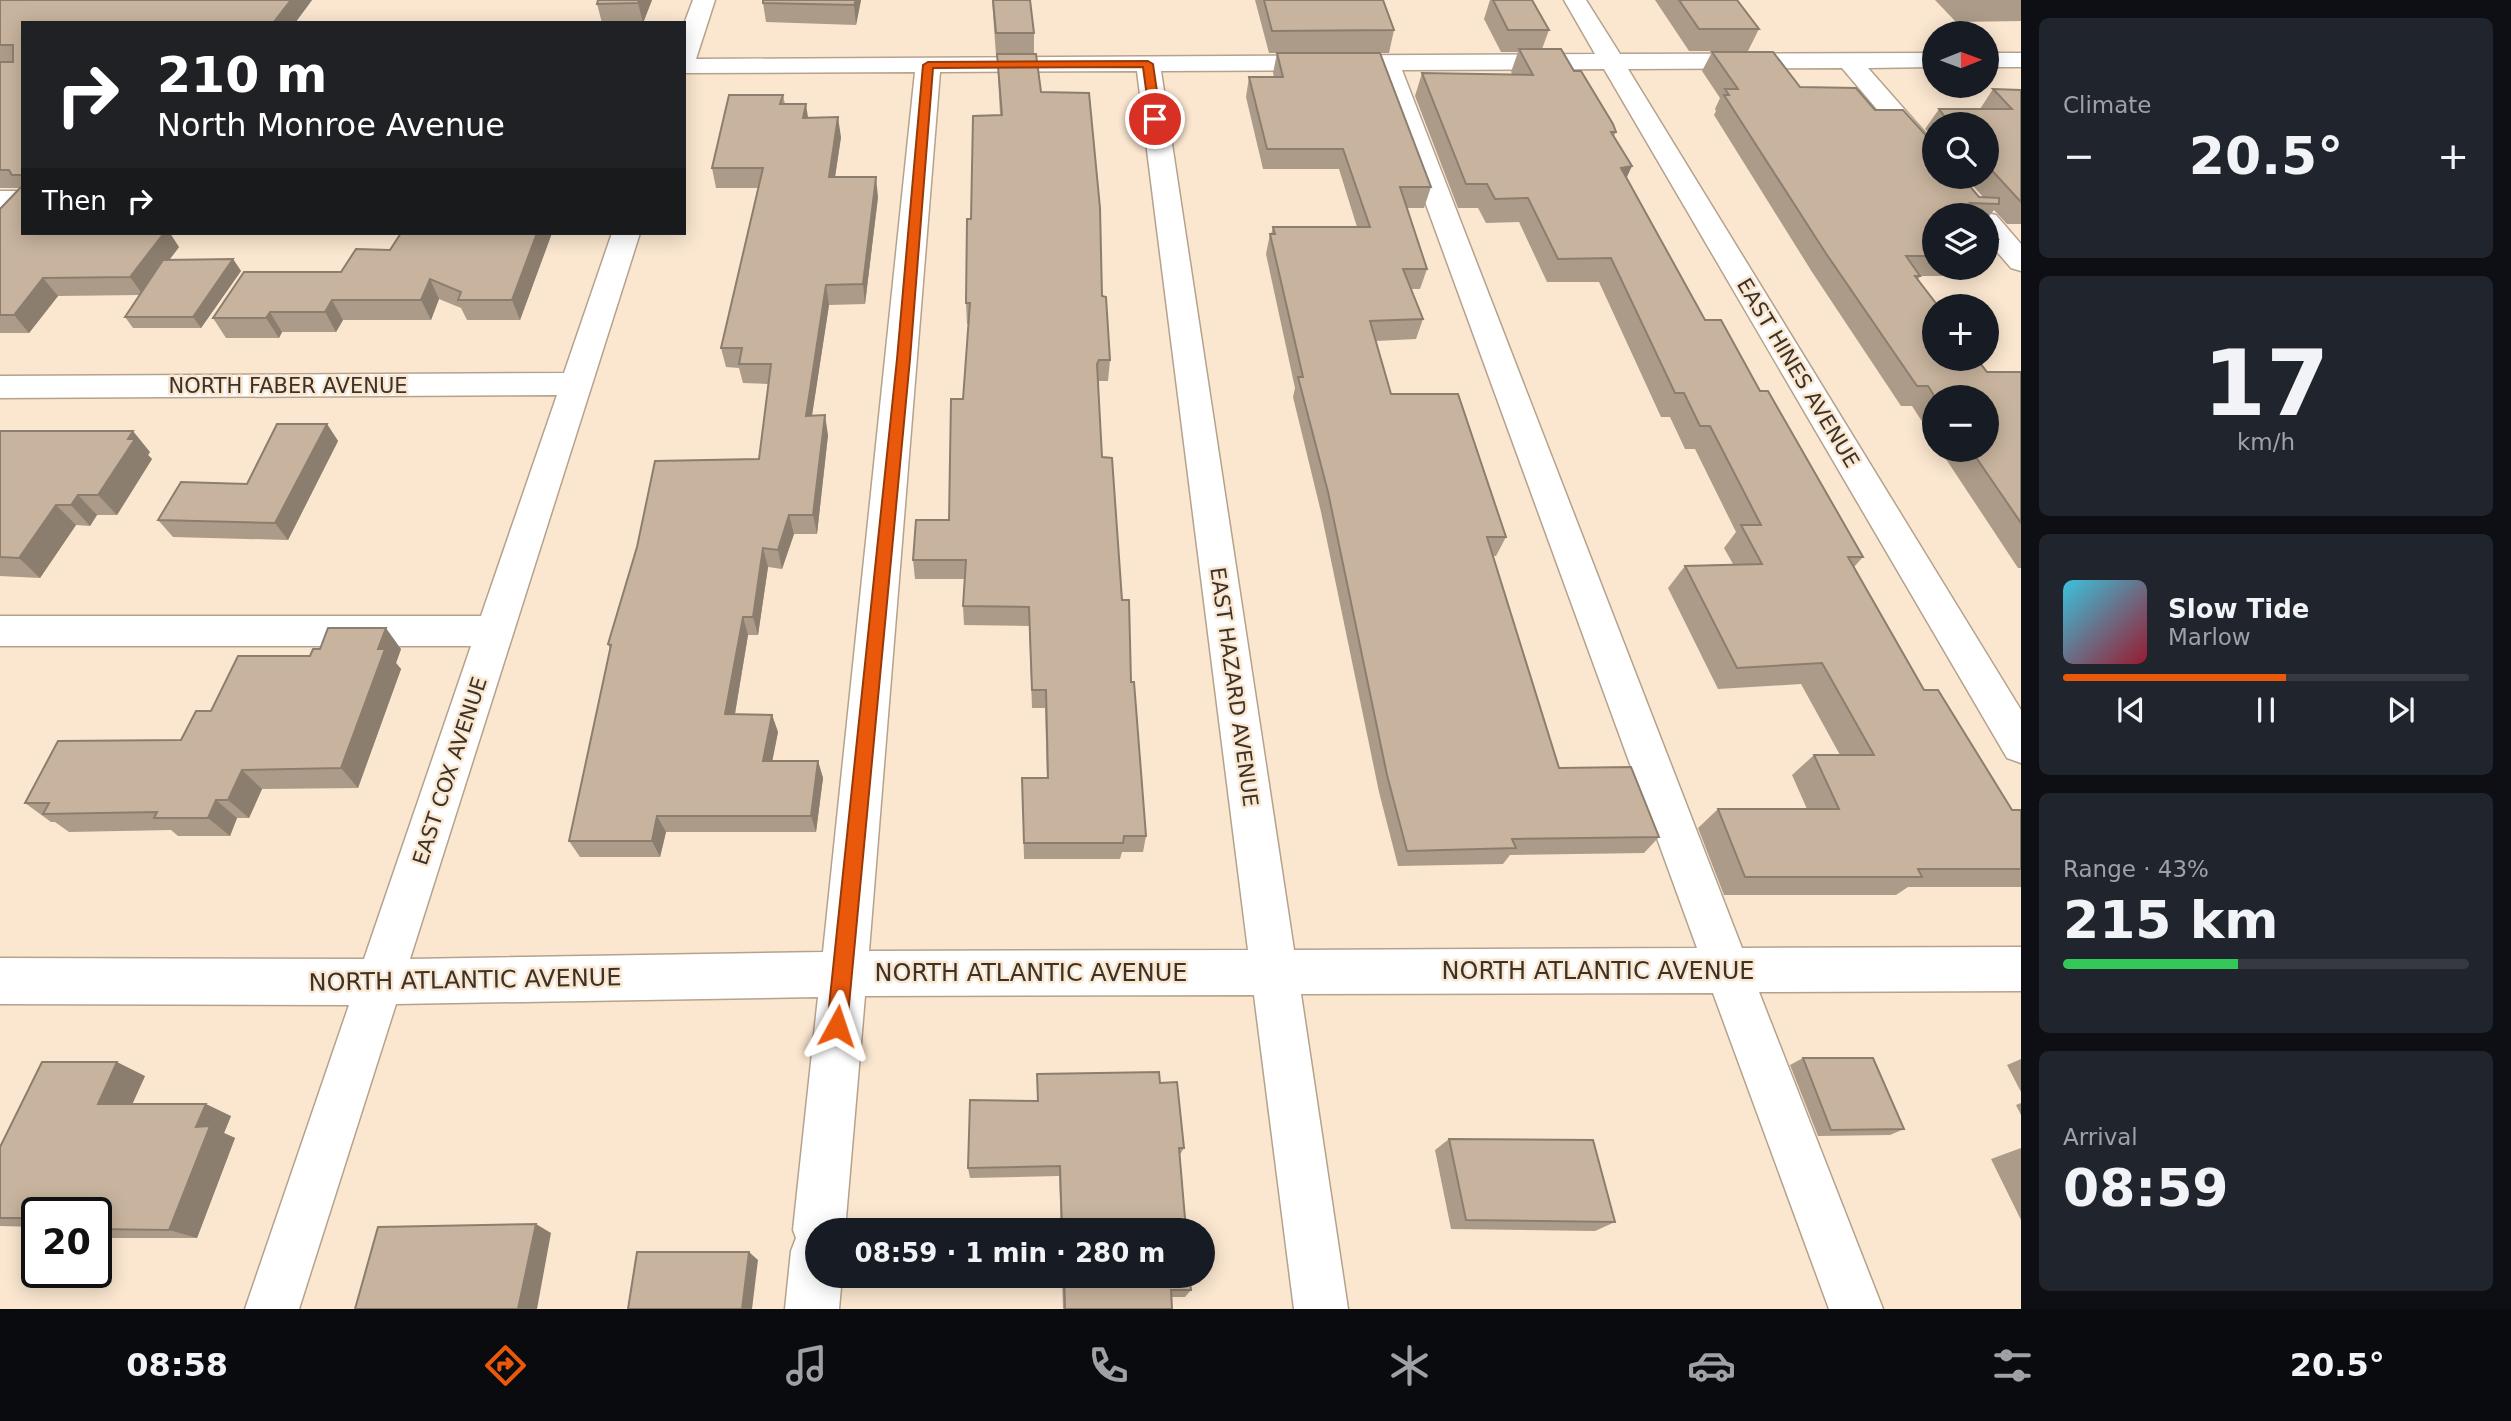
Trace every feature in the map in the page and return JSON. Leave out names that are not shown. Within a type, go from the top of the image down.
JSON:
[{"type":"street","points":[[686,54],[704,0]]},
{"type":"street","name":"EAST HINES AVENUE","points":[[1575,0],[2021,746]]},
{"type":"street","points":[[1848,60],[1922,146]]},
{"type":"street","points":[[686,66],[1922,60]]},
{"type":"street","points":[[1999,60],[2021,60]]},
{"type":"street","points":[[1387,63],[1626,692],[1726,970],[1856,1309]]},
{"type":"street","name":"EAST HAZARD AVENUE","points":[[1148,64],[1321,1309]]},
{"type":"street","points":[[820,1218],[903,359],[928,65]]},
{"type":"street","points":[[0,199],[21,199]]},
{"type":"street","name":"EAST COX AVENUE","points":[[272,1309],[382,982],[625,235]]},
{"type":"street","points":[[1999,236],[2021,262]]},
{"type":"street","name":"NORTH FABER AVENUE","points":[[0,387],[576,384]]},
{"type":"street","points":[[0,631],[496,631]]},
{"type":"street","name":"NORTH ATLANTIC AVENUE","points":[[0,981],[382,982],[842,975],[2021,970]]},
{"type":"street","points":[[812,1309],[814,1288]]},
{"type":"building","points":[[0,0],[291,0],[275,21],[21,21],[21,175],[0,170],[0,62],[13,62],[13,45],[0,45]]},
{"type":"building","points":[[598,0],[639,0],[638,3],[597,4]]},
{"type":"building","points":[[763,0],[856,0],[854,5],[763,3]]},
{"type":"building","points":[[993,0],[1030,0],[1034,33],[996,33]]},
{"type":"building","points":[[1264,0],[1383,0],[1394,30],[1272,31]]},
{"type":"building","points":[[1493,0],[1532,0],[1549,30],[1508,30]]},
{"type":"building","points":[[1679,0],[1737,0],[1759,29],[1699,29]]},
{"type":"building","points":[[1519,49],[1561,49],[1574,71],[1581,71],[1613,124],[1616,132],[1611,132],[1632,166],[1621,168],[1705,320],[1721,320],[1760,391],[1768,391],[1863,557],[1848,557],[1924,690],[1938,690],[2012,810],[2021,810],[2021,869],[1918,869],[1922,877],[1745,877],[1718,809],[1839,809],[1814,755],[1874,755],[1822,663],[1737,668],[1685,566],[1762,564],[1741,525],[1761,525],[1710,426],[1700,426],[1684,393],[1675,393],[1611,258],[1558,259],[1528,198],[1495,199],[1487,184],[1466,184],[1422,73],[1533,75]]},
{"type":"building","points":[[1712,52],[1773,52],[1800,87],[1856,88],[1875,110],[1903,110],[1922,131],[1922,189],[1972,189],[1979,197],[1999,198],[1999,203],[1922,203],[1922,256],[1906,256],[1920,276],[1915,276],[1929,294],[1922,294],[1922,371],[2021,372],[2021,523],[1979,462],[1999,462],[1999,385],[1917,386],[1825,252],[1724,95],[1729,95],[1725,89],[1738,89]]},
{"type":"building","points":[[1277,53],[1380,53],[1431,187],[1400,187],[1427,269],[1403,269],[1423,319],[1370,321],[1391,394],[1458,394],[1506,537],[1487,537],[1559,768],[1631,767],[1659,837],[1512,839],[1516,848],[1407,851],[1387,775],[1328,492],[1298,377],[1303,377],[1270,234],[1275,234],[1273,227],[1370,227],[1343,149],[1267,149],[1249,77],[1283,77]]},
{"type":"building","points":[[997,54],[1036,54],[1041,92],[1089,93],[1100,208],[1102,296],[1106,297],[1110,360],[1099,360],[1097,364],[1102,457],[1112,458],[1122,600],[1129,600],[1131,682],[1134,682],[1146,836],[1124,836],[1123,843],[1024,843],[1022,778],[1048,778],[1046,690],[1032,690],[1029,607],[963,606],[966,560],[913,560],[916,520],[949,520],[951,399],[963,399],[970,303],[966,303],[967,219],[971,219],[973,116],[1002,115]]},
{"type":"building","points":[[1999,89],[2021,90],[2021,202],[1999,178],[1999,112],[1941,112],[1939,109],[2012,109],[1999,95]]},
{"type":"building","points":[[729,95],[783,95],[780,104],[806,104],[803,118],[838,117],[829,177],[876,177],[863,284],[826,285],[806,416],[825,415],[813,515],[789,515],[778,550],[763,548],[753,617],[743,617],[725,714],[772,715],[763,761],[818,761],[811,816],[657,816],[652,841],[569,841],[611,645],[608,644],[637,547],[655,461],[759,459],[771,364],[739,364],[742,348],[721,348],[763,168],[712,168]]},
{"type":"building","points":[[21,187],[21,235],[162,235],[130,277],[43,278],[14,315],[0,315],[0,209]]},
{"type":"building","points":[[400,235],[536,235],[512,300],[458,300],[461,292],[430,279],[421,300],[332,300],[325,312],[270,312],[266,318],[213,318],[244,272],[341,272],[356,249],[390,250]]},
{"type":"building","points":[[233,259],[193,317],[125,317],[163,260]]},
{"type":"building","points":[[277,424],[327,424],[275,523],[158,520],[181,482],[247,484]]},
{"type":"building","points":[[0,431],[133,431],[128,439],[135,439],[98,495],[78,495],[71,505],[56,505],[19,558],[0,557]]},
{"type":"building","points":[[328,628],[386,628],[378,649],[385,649],[341,768],[242,770],[228,800],[216,800],[208,818],[154,818],[157,812],[43,814],[49,803],[25,803],[58,741],[181,740],[196,711],[211,711],[238,656],[310,656],[313,649],[320,649]]},
{"type":"building","points":[[1803,1058],[1873,1058],[1904,1129],[1831,1130]]},
{"type":"building","points":[[42,1062],[117,1062],[98,1104],[206,1104],[196,1127],[210,1126],[169,1230],[112,1229],[112,1197],[21,1197],[21,1218],[0,1218],[0,1147]]},
{"type":"building","points":[[1159,1072],[1160,1083],[1177,1082],[1184,1148],[1179,1148],[1185,1218],[1062,1218],[1060,1166],[968,1168],[970,1100],[1038,1101],[1037,1074]]},
{"type":"building","points":[[1449,1139],[1593,1140],[1615,1222],[1466,1220]]},
{"type":"building","points":[[536,1224],[518,1309],[355,1309],[378,1227]]},
{"type":"building","points":[[637,1252],[749,1252],[742,1309],[628,1309]]},
{"type":"building","points":[[1064,1288],[1191,1288],[1171,1290],[1172,1309],[1065,1309]]},
{"type":"route","points":[[837,1026],[903,359],[928,65],[1148,64],[1155,119]]}]
